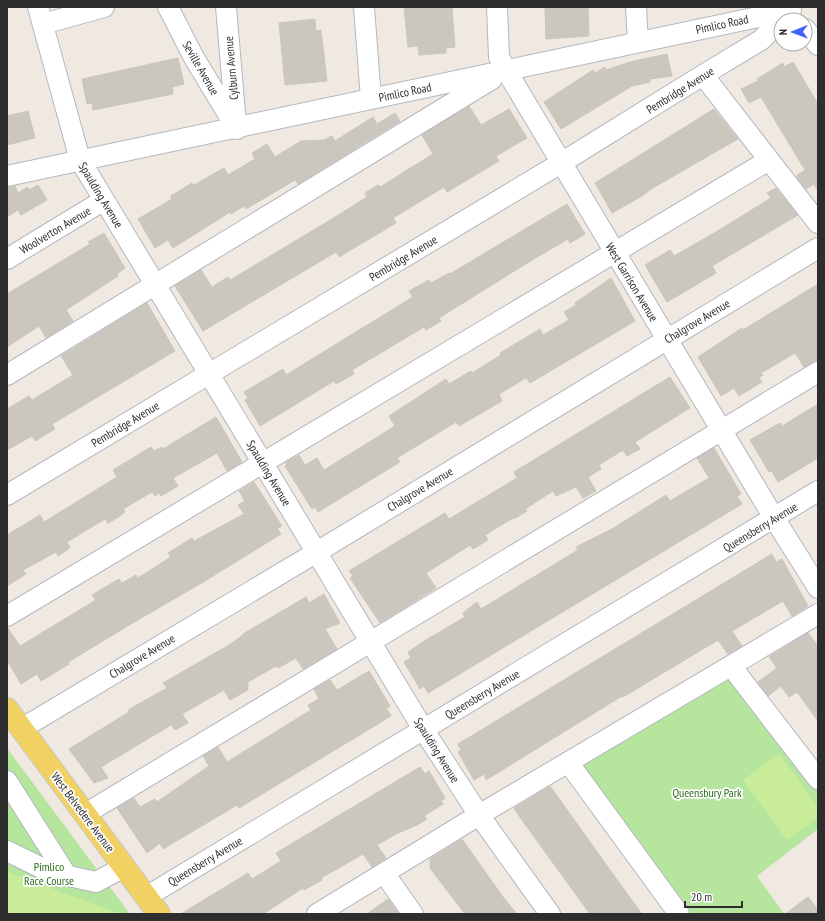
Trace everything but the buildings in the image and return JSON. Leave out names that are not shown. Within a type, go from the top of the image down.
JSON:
[{"type":"main road","name":"West Belvedere Avenue","points":[[7,709],[159,914]]},
{"type":"street","points":[[41,16],[104,7]]},
{"type":"street","name":"Seville Avenue","points":[[168,7],[193,56],[237,128]]},
{"type":"street","name":"Cylburn Avenue","points":[[226,7],[237,128]]},
{"type":"street","points":[[364,7],[371,99]]},
{"type":"street","name":"West Garrison Avenue","points":[[497,7],[499,57],[506,70],[614,253],[818,588]]},
{"type":"street","points":[[636,7],[638,42]]},
{"type":"street","name":"Pimlico Road","points":[[7,176],[638,42],[795,11]]},
{"type":"street","name":"Pembridge Avenue","points":[[7,495],[561,164],[761,40],[795,11]]},
{"type":"street","name":"Spaulding Avenue","points":[[41,16],[80,160],[423,729],[479,815],[550,914]]},
{"type":"street","points":[[7,375],[506,70]]},
{"type":"street","points":[[703,75],[818,223]]},
{"type":"street","points":[[7,616],[769,160]]},
{"type":"street","name":"Woolverton Avenue","points":[[7,259],[104,200]]},
{"type":"street","name":"Chalgrove Avenue","points":[[21,729],[317,552],[818,248]]},
{"type":"street","points":[[85,814],[818,372]]},
{"type":"street","name":"Queensberry Avenue","points":[[146,896],[818,491]]},
{"type":"street","points":[[317,914],[339,908],[384,873],[818,614]]},
{"type":"street","points":[[731,666],[818,779]]},
{"type":"street","points":[[568,762],[680,914]]},
{"type":"street","points":[[7,781],[67,876]]},
{"type":"street","points":[[7,851],[50,872],[96,882],[124,867]]},
{"type":"street","points":[[384,873],[413,914]]},
{"type":"green space","name":"Queensbury Park","points":[[728,674],[818,790],[818,829],[757,876],[784,914],[686,914],[577,764]]},
{"type":"green space","name":"Pimlico Race Course","points":[[7,748],[130,914],[7,914]]},
{"type":"green space","points":[[779,754],[818,807],[818,817],[787,840],[743,780]]},
{"type":"green space","points":[[7,872],[121,914],[7,914]]}]
